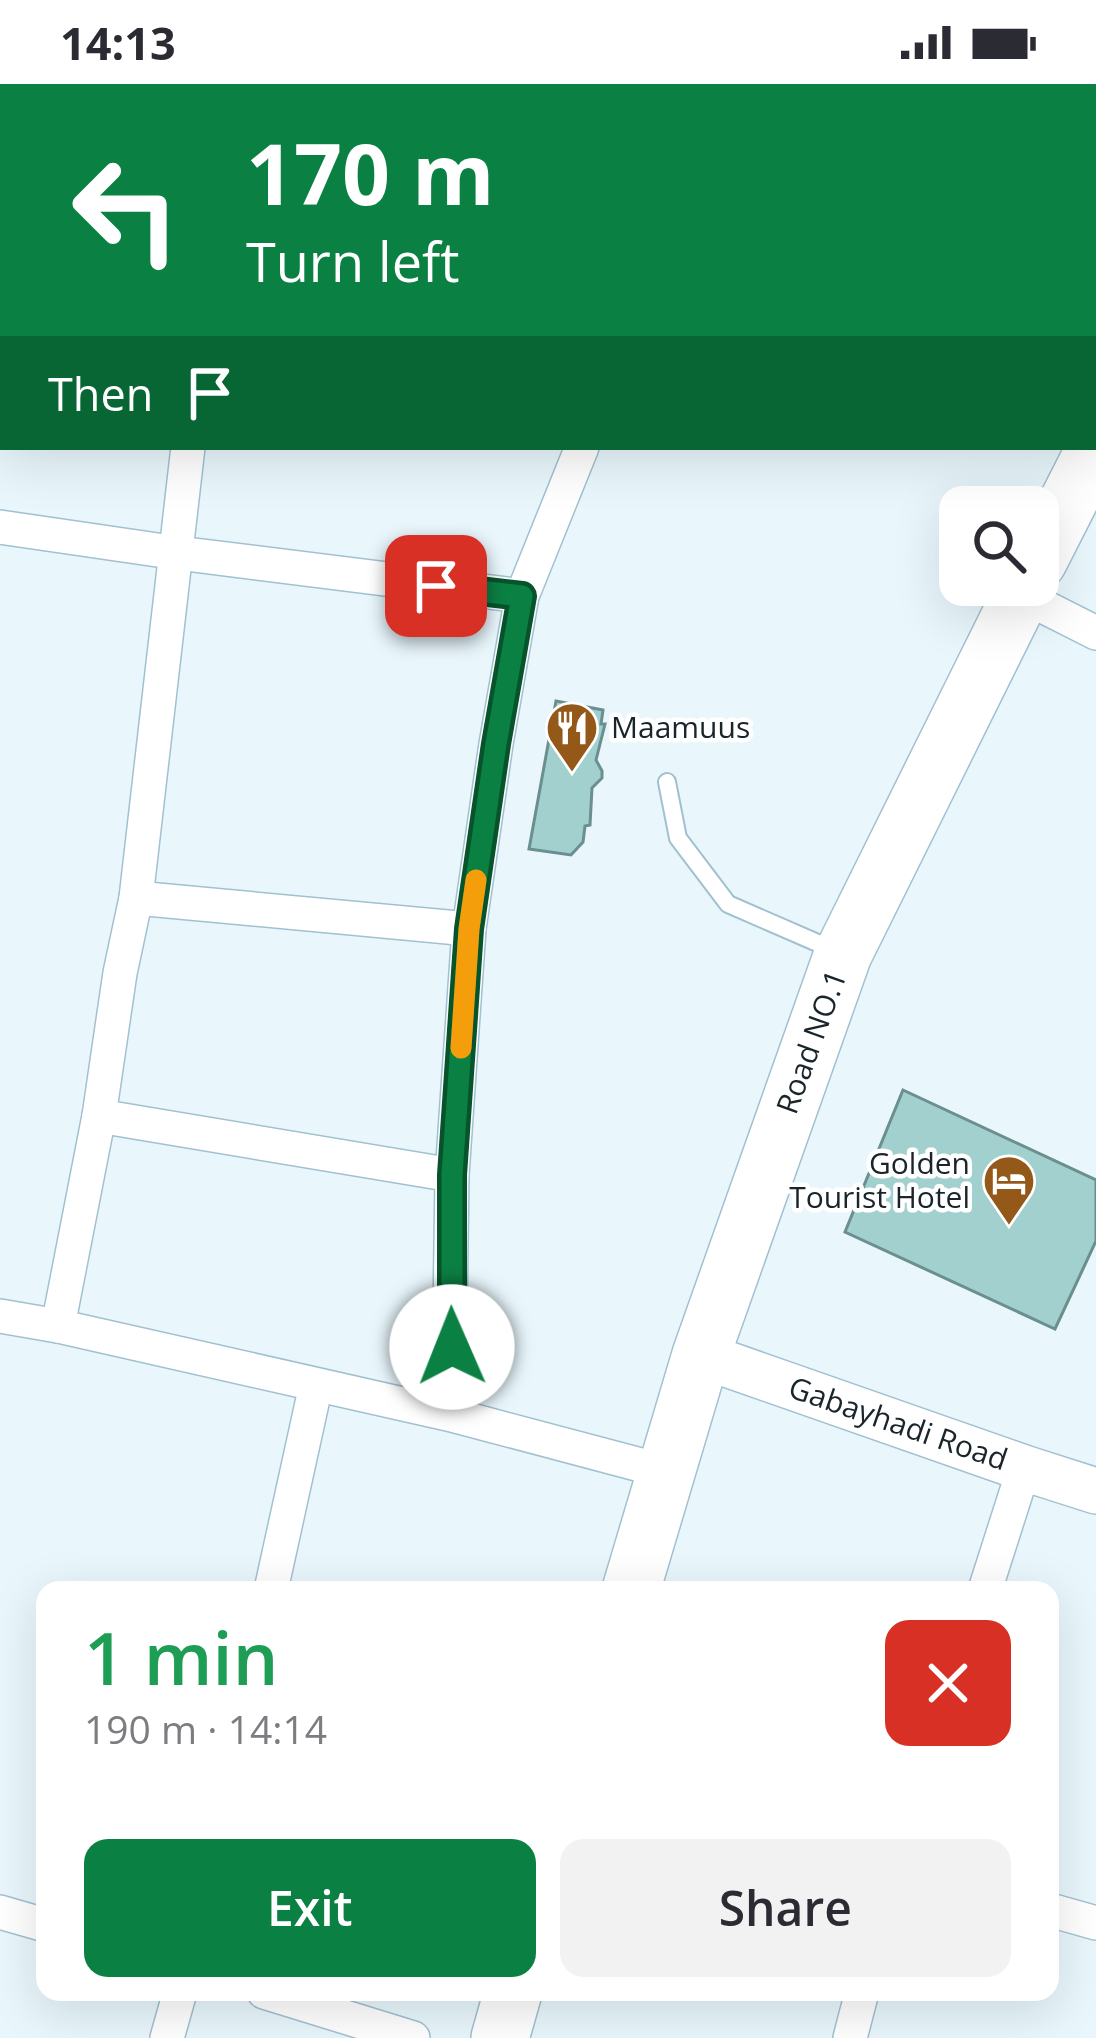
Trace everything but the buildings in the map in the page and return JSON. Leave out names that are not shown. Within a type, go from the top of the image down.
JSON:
[{"type":"highway","name":"Road NO.1","points":[[1059,519],[1094,450]]},
{"type":"highway","name":"Road NO.1","points":[[634,1581],[701,1354],[843,954],[1015,606]]},
{"type":"highway","points":[[500,2038],[510,2001]]},
{"type":"street","points":[[58,1326],[136,898],[188,450]]},
{"type":"street","points":[[455,1416],[450,1313],[452,1175],[469,929],[522,596],[581,450]]},
{"type":"street","points":[[0,527],[522,596]]},
{"type":"street","points":[[1059,604],[1096,633]]},
{"type":"street","points":[[136,898],[469,929]]},
{"type":"street","points":[[99,1116],[452,1175]]},
{"type":"street","points":[[0,1316],[455,1416],[667,1472]]},
{"type":"street","name":"Gabayhadi Road","points":[[701,1354],[1096,1491]]},
{"type":"street","points":[[273,1581],[316,1385]]},
{"type":"street","points":[[988,1581],[1024,1468]]},
{"type":"street","points":[[0,1912],[36,1922]]},
{"type":"street","points":[[1059,1913],[1096,1923]]},
{"type":"street","points":[[167,2038],[177,2001]]},
{"type":"street","points":[[292,2001],[413,2038]]},
{"type":"street","points":[[850,2038],[860,2001]]},
{"type":"lane","points":[[667,782],[678,838],[728,904],[843,954]]},
{"type":"slow traffic","points":[[461,1048],[476,880]]},
{"type":"place","name":"Maamuus","points":[[572,774]]},
{"type":"place","name":"Golden Tourist Hotel","points":[[1009,1227]]},
{"type":"route","points":[[436,586],[522,596],[469,929],[452,1175],[452,1347]]}]
